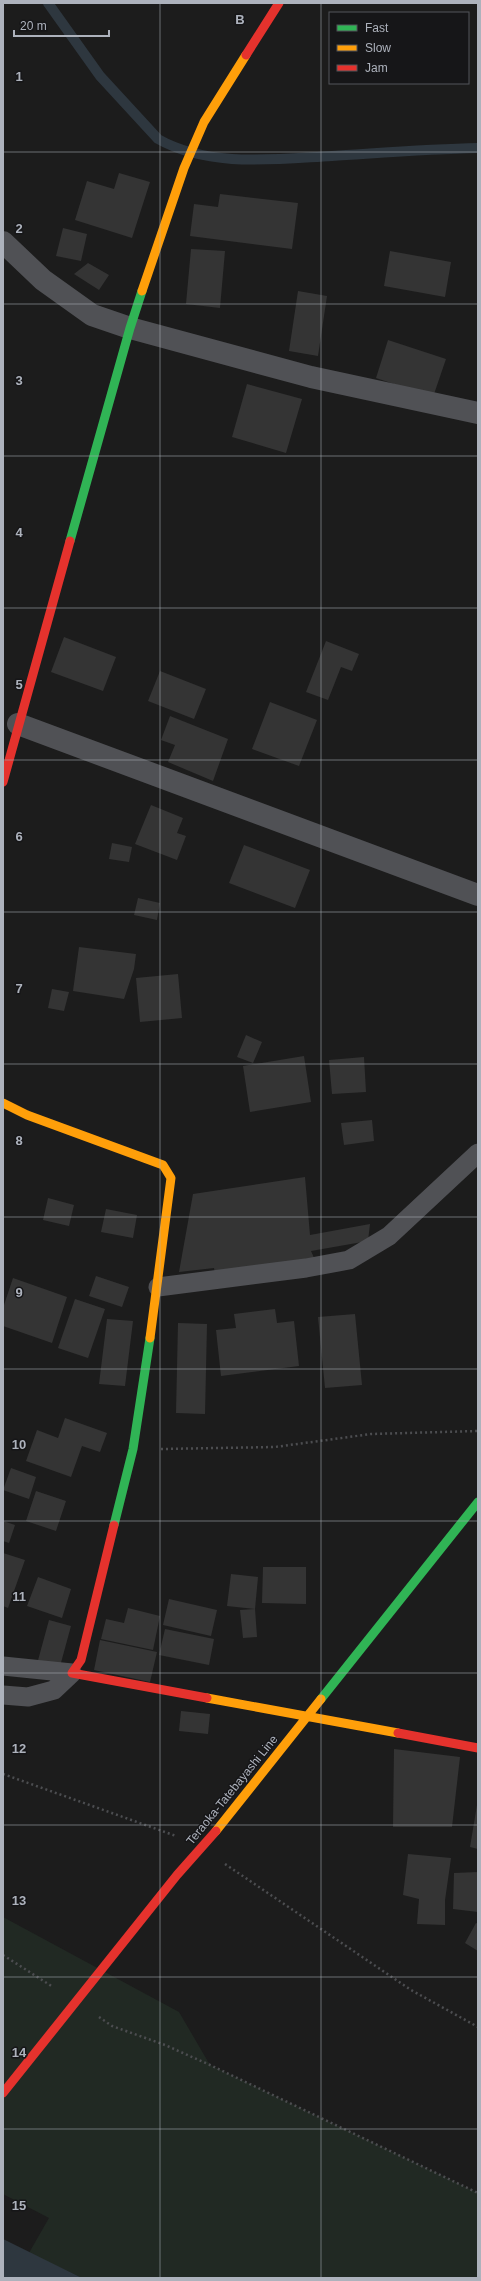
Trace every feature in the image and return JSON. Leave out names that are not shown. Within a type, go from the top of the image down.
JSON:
[{"type":"street","points":[[3,782],[130,328],[184,168],[204,122],[279,3]]},
{"type":"street","points":[[3,242],[43,280],[92,315],[130,328],[311,377],[478,413]]},
{"type":"street","points":[[18,724],[478,895]]},
{"type":"street","points":[[3,1103],[27,1115],[163,1165],[171,1178],[158,1287],[133,1449],[81,1660],[72,1673],[478,1748]]},
{"type":"street","name":"Teraoka-Tatebayashi Line","points":[[3,2093],[177,1875],[216,1830],[478,1502]]},
{"type":"lane","points":[[158,1287],[306,1268],[349,1260],[389,1236],[478,1152]]},
{"type":"lane","points":[[3,1666],[72,1673]]},
{"type":"lane","points":[[3,1695],[28,1697],[54,1690],[72,1673]]},
{"type":"path","points":[[133,1449],[275,1447],[371,1434],[477,1430]]},
{"type":"path","points":[[3,1774],[182,1838]]},
{"type":"path","points":[[218,1860],[411,1990],[478,2027]]},
{"type":"path","points":[[3,1955],[54,1988]]},
{"type":"path","points":[[93,2013],[112,2026],[165,2045],[210,2065],[478,2193]]},
{"type":"shaded area","points":[[3,1917],[179,2012],[210,2065],[478,2193],[478,2278],[82,2278],[29,2253],[49,2218],[3,2194]]},
{"type":"shaded area","points":[[3,2239],[82,2278],[3,2278]]},
{"type":"building","points":[[119,173],[150,182],[132,238],[75,220],[87,181],[114,189]]},
{"type":"building","points":[[220,194],[298,203],[292,249],[190,236],[194,204],[218,207]]},
{"type":"building","points":[[63,228],[87,234],[81,261],[56,256]]},
{"type":"building","points":[[191,249],[225,251],[220,308],[186,304]]},
{"type":"building","points":[[390,251],[451,262],[445,297],[384,286]]},
{"type":"building","points":[[88,263],[109,275],[99,290],[74,274]]},
{"type":"building","points":[[298,291],[327,296],[318,356],[289,351]]},
{"type":"building","points":[[388,340],[446,359],[433,397],[376,378]]},
{"type":"building","points":[[247,384],[302,399],[286,453],[232,437]]},
{"type":"building","points":[[64,637],[116,657],[103,691],[51,672]]},
{"type":"building","points":[[326,641],[359,654],[352,671],[341,667],[328,700],[306,692]]},
{"type":"building","points":[[160,671],[206,689],[194,719],[148,701]]},
{"type":"building","points":[[270,702],[317,720],[299,766],[252,749]]},
{"type":"building","points":[[170,716],[228,739],[213,781],[168,762],[175,745],[161,740]]},
{"type":"building","points":[[151,805],[183,818],[177,833],[186,836],[177,860],[135,844]]},
{"type":"building","points":[[112,843],[132,847],[129,862],[109,859]]},
{"type":"building","points":[[244,845],[310,870],[295,908],[229,883]]},
{"type":"building","points":[[138,898],[160,903],[157,920],[134,915]]},
{"type":"building","points":[[79,947],[136,954],[134,969],[124,999],[73,991]]},
{"type":"building","points":[[178,974],[182,1018],[140,1022],[136,978]]},
{"type":"building","points":[[52,989],[69,992],[64,1011],[48,1008]]},
{"type":"building","points":[[246,1035],[262,1042],[253,1063],[237,1057]]},
{"type":"building","points":[[304,1056],[311,1102],[250,1112],[243,1066]]},
{"type":"building","points":[[364,1057],[366,1092],[332,1094],[329,1060]]},
{"type":"building","points":[[372,1120],[374,1141],[344,1145],[341,1123]]},
{"type":"building","points":[[305,1177],[310,1235],[370,1224],[368,1241],[311,1251],[315,1260],[215,1274],[214,1268],[179,1272],[193,1194]]},
{"type":"building","points":[[48,1198],[74,1205],[69,1226],[43,1220]]},
{"type":"building","points":[[106,1209],[137,1215],[133,1238],[101,1232]]},
{"type":"building","points":[[96,1276],[129,1287],[122,1307],[89,1296]]},
{"type":"building","points":[[13,1278],[67,1297],[52,1343],[3,1326],[3,1308]]},
{"type":"building","points":[[75,1299],[105,1309],[88,1358],[58,1348]]},
{"type":"building","points":[[275,1309],[277,1323],[294,1321],[299,1366],[221,1376],[216,1330],[236,1328],[234,1314]]},
{"type":"building","points":[[355,1314],[362,1385],[325,1388],[318,1317]]},
{"type":"building","points":[[107,1319],[133,1321],[125,1386],[99,1384]]},
{"type":"building","points":[[178,1323],[207,1324],[205,1414],[176,1413]]},
{"type":"building","points":[[65,1418],[107,1433],[100,1452],[82,1446],[71,1477],[26,1461],[37,1430],[58,1438]]},
{"type":"building","points":[[11,1468],[36,1477],[29,1499],[3,1490]]},
{"type":"building","points":[[36,1491],[66,1501],[56,1531],[26,1521]]},
{"type":"building","points":[[3,1521],[15,1525],[9,1543],[3,1541]]},
{"type":"building","points":[[3,1553],[25,1560],[8,1608],[3,1606]]},
{"type":"building","points":[[263,1567],[306,1567],[306,1604],[262,1603]]},
{"type":"building","points":[[231,1574],[258,1577],[255,1609],[227,1606]]},
{"type":"building","points":[[38,1577],[71,1589],[62,1618],[27,1606]]},
{"type":"building","points":[[169,1599],[217,1610],[211,1636],[163,1625]]},
{"type":"building","points":[[128,1608],[160,1616],[153,1650],[101,1639],[106,1619],[124,1623]]},
{"type":"building","points":[[255,1609],[257,1637],[243,1638],[240,1610]]},
{"type":"building","points":[[49,1620],[71,1626],[59,1670],[37,1664]]},
{"type":"building","points":[[165,1629],[214,1639],[209,1665],[159,1655]]},
{"type":"building","points":[[100,1640],[157,1652],[150,1682],[94,1670]]},
{"type":"building","points":[[181,1711],[210,1714],[208,1734],[179,1731]]},
{"type":"building","points":[[394,1749],[460,1757],[452,1827],[393,1827]]},
{"type":"building","points":[[478,1805],[478,1849],[470,1847]]},
{"type":"building","points":[[408,1854],[451,1858],[445,1900],[445,1925],[417,1924],[419,1899],[403,1895]]},
{"type":"building","points":[[478,1872],[478,1912],[453,1909],[454,1873]]},
{"type":"building","points":[[476,1923],[478,1924],[478,1951],[465,1943]]},
{"type":"waterway","points":[[48,3],[100,76],[158,139],[178,148],[199,154],[243,160],[288,159],[478,148]]},
{"type":"traffic: fast","points":[[70,541],[130,328],[142,291]]},
{"type":"traffic: fast","points":[[114,1525],[133,1449],[150,1338]]},
{"type":"traffic: fast","points":[[321,1699],[478,1502]]},
{"type":"traffic: slow","points":[[142,291],[184,168],[204,122],[246,55]]},
{"type":"traffic: slow","points":[[3,1103],[27,1115],[163,1165],[171,1178],[150,1338]]},
{"type":"traffic: slow","points":[[207,1698],[398,1733]]},
{"type":"traffic: slow","points":[[216,1831],[321,1699]]},
{"type":"traffic: jam","points":[[246,55],[279,3]]},
{"type":"traffic: jam","points":[[3,782],[70,541]]},
{"type":"traffic: jam","points":[[114,1525],[81,1660],[72,1673],[207,1698]]},
{"type":"traffic: jam","points":[[398,1733],[478,1748]]},
{"type":"traffic: jam","points":[[3,2093],[177,1875],[216,1831]]}]
